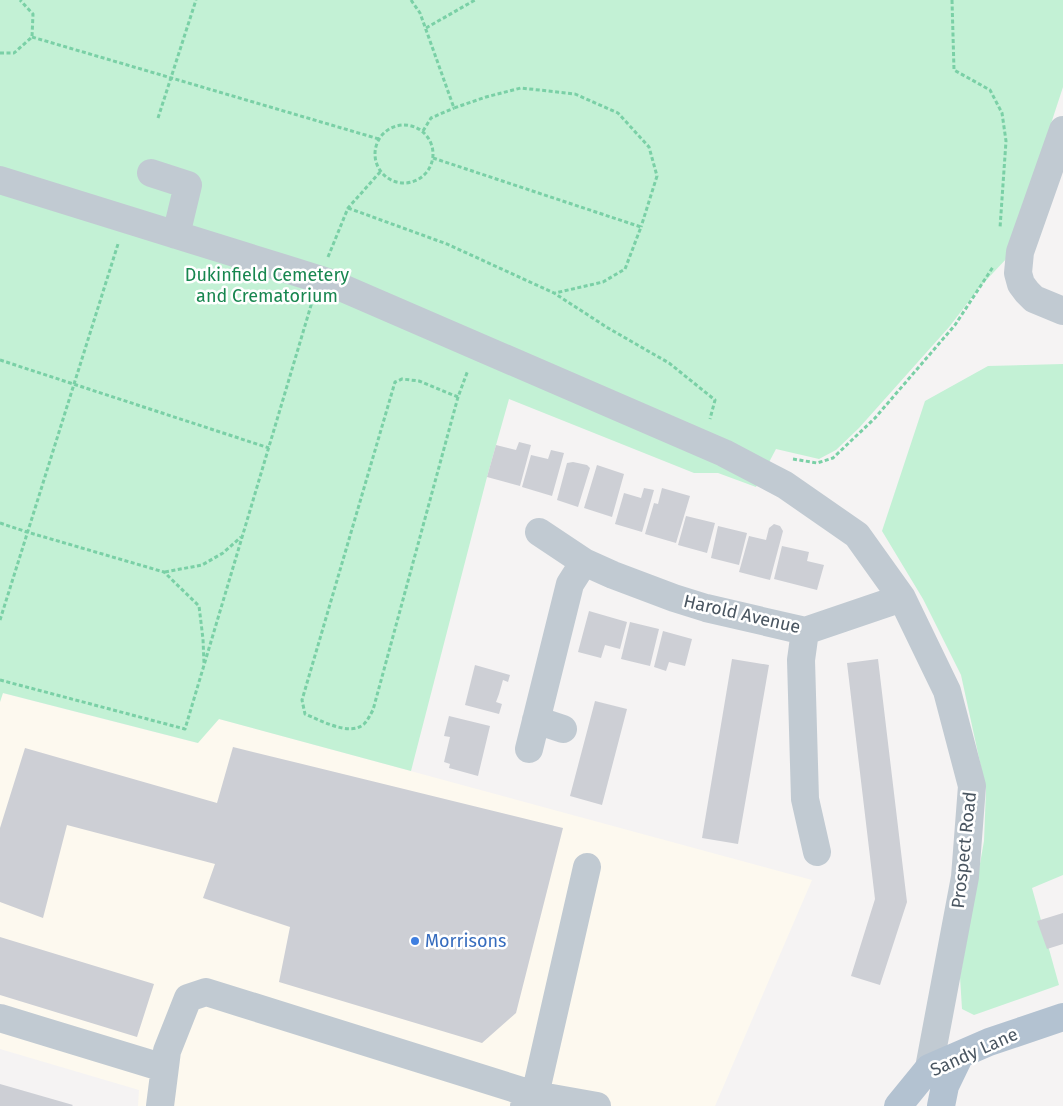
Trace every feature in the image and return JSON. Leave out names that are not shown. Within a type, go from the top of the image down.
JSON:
[{"type":"main road","name":"Sandy Lane","points":[[898,1106],[929,1068],[989,1042],[1063,1017]]},
{"type":"main road","points":[[941,1106],[945,1086],[960,1055]]},
{"type":"street","points":[[1063,130],[1012,235],[1020,252],[1018,272],[1021,284],[1034,299],[1063,311]]},
{"type":"street","points":[[151,173],[188,185],[176,235]]},
{"type":"street","name":"Prospect Road","points":[[0,180],[331,283],[732,457],[780,482],[857,535],[902,598],[947,691],[972,786],[965,877],[929,1068]]},
{"type":"street","name":"Harold Avenue","points":[[539,532],[584,562],[674,598],[706,608],[805,631],[902,598]]},
{"type":"street","points":[[528,749],[570,584],[584,562]]},
{"type":"street","points":[[805,631],[801,660],[805,799],[817,852]]},
{"type":"street","points":[[536,720],[563,729]]},
{"type":"street","points":[[529,1100],[587,867]]},
{"type":"street","points":[[160,1106],[166,1051],[188,998],[206,992],[529,1100],[596,1106]]},
{"type":"street","points":[[0,1018],[164,1068]]},
{"type":"path","points":[[0,52],[14,53],[32,37],[33,14],[20,0]]},
{"type":"path","points":[[158,118],[196,0]]},
{"type":"path","points":[[411,0],[420,13],[426,28],[454,108]]},
{"type":"path","points":[[426,28],[475,0]]},
{"type":"path","points":[[780,482],[787,458],[817,464],[833,458],[874,418],[955,325],[1012,235],[1006,141],[1002,113],[990,90],[954,70],[952,0]]},
{"type":"path","points":[[32,37],[379,139]]},
{"type":"path","points":[[423,131],[431,118],[486,97],[521,88],[575,94],[618,113],[649,147],[657,176],[625,269],[603,282],[554,293]]},
{"type":"path","points":[[404,124],[414,126],[423,131],[429,138],[434,158],[424,175],[407,183],[397,182],[388,178],[380,171],[377,164],[375,155],[379,139],[385,131],[394,126],[404,124]]},
{"type":"path","points":[[434,158],[641,227]]},
{"type":"path","points":[[0,680],[185,729],[319,279],[348,208],[380,171]]},
{"type":"path","points":[[348,208],[447,244],[554,293],[608,328],[669,363],[715,400],[703,444]]},
{"type":"path","points":[[0,620],[126,219]]},
{"type":"path","points":[[458,397],[419,381],[402,379],[395,382],[302,700],[305,714],[322,722],[340,728],[352,729],[364,725],[373,710],[458,397],[476,346]]},
{"type":"path","points":[[0,360],[269,448]]},
{"type":"path","points":[[0,522],[27,532],[164,572],[202,565],[223,553],[243,535]]},
{"type":"path","points":[[164,572],[199,606],[204,666]]},
{"type":"shaded area","points":[[2,693],[197,743],[219,719],[812,880],[715,1106],[138,1106],[139,1090],[0,1049],[0,702]]},
{"type":"green space","name":"Dukinfield Cemetery and Crematorium","points":[[0,0],[1063,0],[1063,87],[1007,258],[978,289],[950,326],[859,428],[836,450],[819,459],[776,449],[756,487],[718,473],[694,473],[509,399],[411,771],[219,719],[198,743],[3,693],[0,702]]},
{"type":"green space","points":[[1063,364],[1063,875],[1032,888],[1059,985],[974,1015],[962,1009],[960,977],[984,841],[986,790],[961,675],[923,599],[882,531],[925,401],[988,366]]},
{"type":"building","points":[[519,442],[531,445],[520,486],[487,477],[496,445],[516,450]]},
{"type":"building","points":[[551,450],[564,453],[552,496],[522,487],[531,455],[548,459]]},
{"type":"building","points":[[573,462],[587,465],[590,468],[578,507],[557,500],[567,463]]},
{"type":"building","points":[[597,465],[624,474],[612,517],[584,508]]},
{"type":"building","points":[[644,488],[654,490],[642,532],[615,524],[624,493],[641,498]]},
{"type":"building","points":[[662,488],[690,496],[676,543],[645,534],[654,503],[658,504]]},
{"type":"building","points":[[686,516],[715,523],[707,553],[678,545]]},
{"type":"building","points":[[774,524],[780,526],[783,531],[770,580],[739,572],[749,536],[766,540],[769,528]]},
{"type":"building","points":[[718,526],[747,533],[739,565],[711,558]]},
{"type":"building","points":[[782,546],[809,552],[807,561],[824,565],[817,590],[774,579]]},
{"type":"building","points":[[589,611],[627,622],[620,649],[605,645],[601,658],[578,652]]},
{"type":"building","points":[[630,622],[659,629],[650,666],[621,659]]},
{"type":"building","points":[[663,631],[692,639],[685,666],[669,662],[666,671],[654,667]]},
{"type":"building","points":[[732,659],[769,665],[738,844],[702,838]]},
{"type":"building","points":[[878,659],[907,902],[880,985],[851,976],[875,899],[847,663]]},
{"type":"building","points":[[475,665],[510,675],[508,682],[503,680],[496,702],[502,704],[499,714],[465,705]]},
{"type":"building","points":[[595,701],[627,709],[602,805],[570,796]]},
{"type":"building","points":[[449,716],[490,726],[478,776],[449,768],[450,764],[444,762],[450,737],[444,736]]},
{"type":"building","points":[[233,747],[563,828],[516,1013],[482,1043],[279,982],[290,927],[203,898],[215,864],[67,825],[43,918],[0,902],[0,828],[25,748],[217,803]]},
{"type":"building","points":[[1063,913],[1063,944],[1047,949],[1037,921]]},
{"type":"building","points":[[0,937],[154,984],[137,1037],[0,995]]},
{"type":"building","points":[[0,1084],[73,1105],[0,1106]]},
{"type":"place","name":"Morrisons","points":[[415,941]]}]
